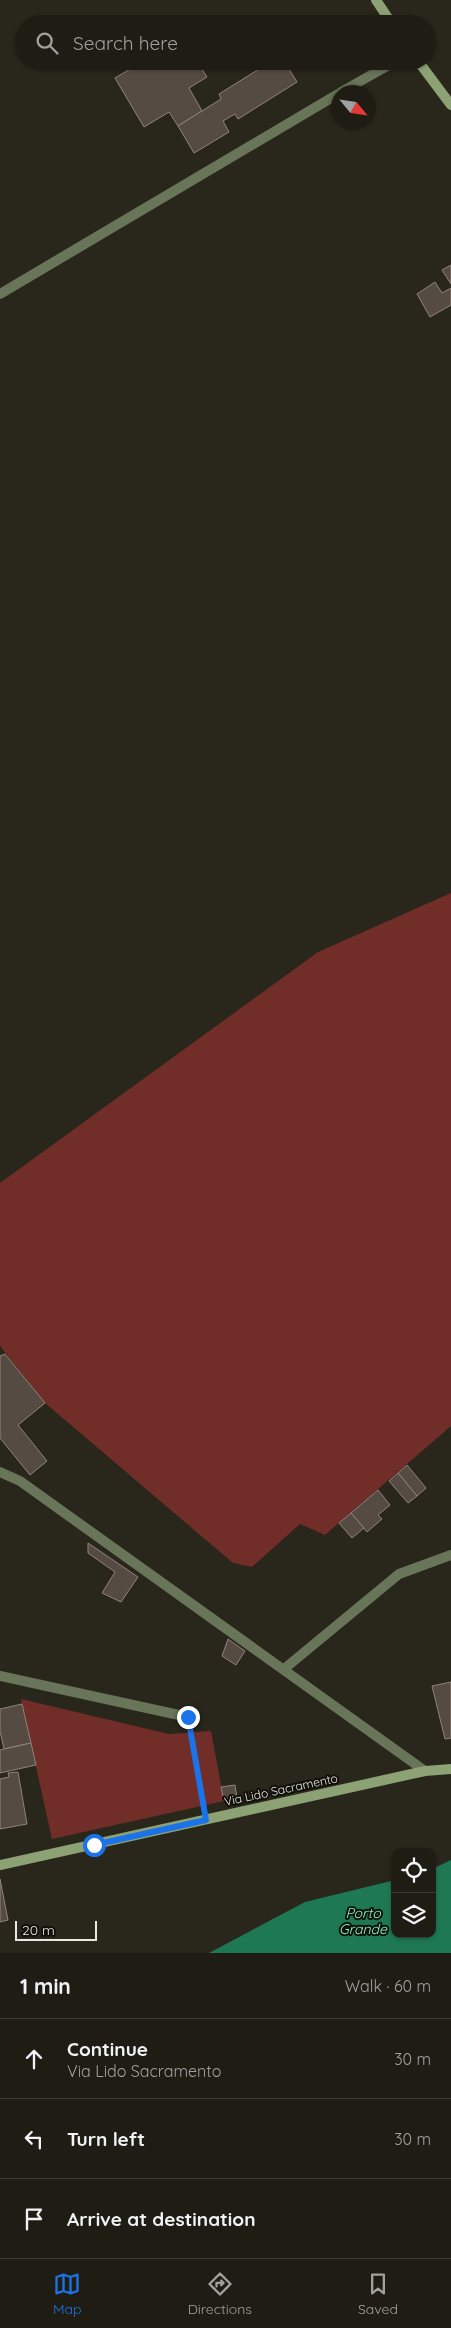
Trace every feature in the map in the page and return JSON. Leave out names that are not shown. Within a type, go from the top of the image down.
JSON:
[{"type":"street","points":[[376,0],[386,15]]},
{"type":"street","points":[[354,85],[380,70]]},
{"type":"street","points":[[425,70],[451,105]]},
{"type":"street","points":[[0,294],[331,98]]},
{"type":"street","points":[[0,1472],[20,1481],[425,1771]]},
{"type":"street","points":[[284,1669],[399,1574],[451,1555]]},
{"type":"street","points":[[0,1676],[188,1717]]},
{"type":"street","name":"Via Lido Sacramento","points":[[0,1865],[425,1771],[451,1769]]},
{"type":"path","points":[[188,1717],[206,1820]]},
{"type":"shaded area","points":[[451,893],[451,1426],[325,1535],[300,1524],[252,1567],[233,1563],[45,1403],[0,1346],[0,1183],[318,952]]},
{"type":"shaded area","points":[[21,1699],[169,1734],[211,1731],[224,1801],[52,1839]]},
{"type":"water","name":"Porto Grande","points":[[451,1860],[451,1953],[209,1953],[305,1902],[391,1881],[391,1938],[436,1938],[436,1867]]},
{"type":"building","points":[[129,70],[203,70],[207,77],[189,88],[202,111],[178,126],[169,112],[144,127],[115,78]]},
{"type":"building","points":[[258,70],[290,70],[297,82],[238,119],[235,114],[223,121],[229,132],[194,153],[178,126],[221,99],[219,94]]},
{"type":"building","points":[[451,265],[451,284],[442,270]]},
{"type":"building","points":[[435,282],[442,293],[451,288],[451,305],[430,317],[417,294]]},
{"type":"building","points":[[5,1354],[45,1403],[18,1425],[47,1461],[30,1475],[0,1438],[0,1356]]},
{"type":"building","points":[[407,1465],[426,1488],[417,1496],[398,1473]]},
{"type":"building","points":[[398,1473],[417,1496],[408,1503],[389,1481]]},
{"type":"building","points":[[378,1490],[390,1505],[378,1515],[382,1519],[367,1532],[351,1513]]},
{"type":"building","points":[[351,1513],[364,1528],[352,1538],[339,1523]]},
{"type":"building","points":[[88,1543],[138,1577],[121,1602],[102,1593],[115,1572],[88,1553]]},
{"type":"building","points":[[228,1639],[245,1651],[236,1665],[222,1656]]},
{"type":"building","points":[[451,1682],[451,1738],[445,1739],[432,1686]]},
{"type":"building","points":[[22,1704],[31,1743],[4,1749],[0,1731],[0,1709]]},
{"type":"building","points":[[31,1743],[36,1765],[0,1773],[0,1750]]},
{"type":"building","points":[[18,1772],[27,1824],[0,1829],[0,1779],[9,1777],[8,1773]]},
{"type":"building","points":[[235,1785],[237,1798],[224,1801],[221,1787]]},
{"type":"building","points":[[0,1879],[8,1920],[0,1922]]},
{"type":"route","points":[[94,1845],[206,1820],[203,1793],[188,1717]]}]
